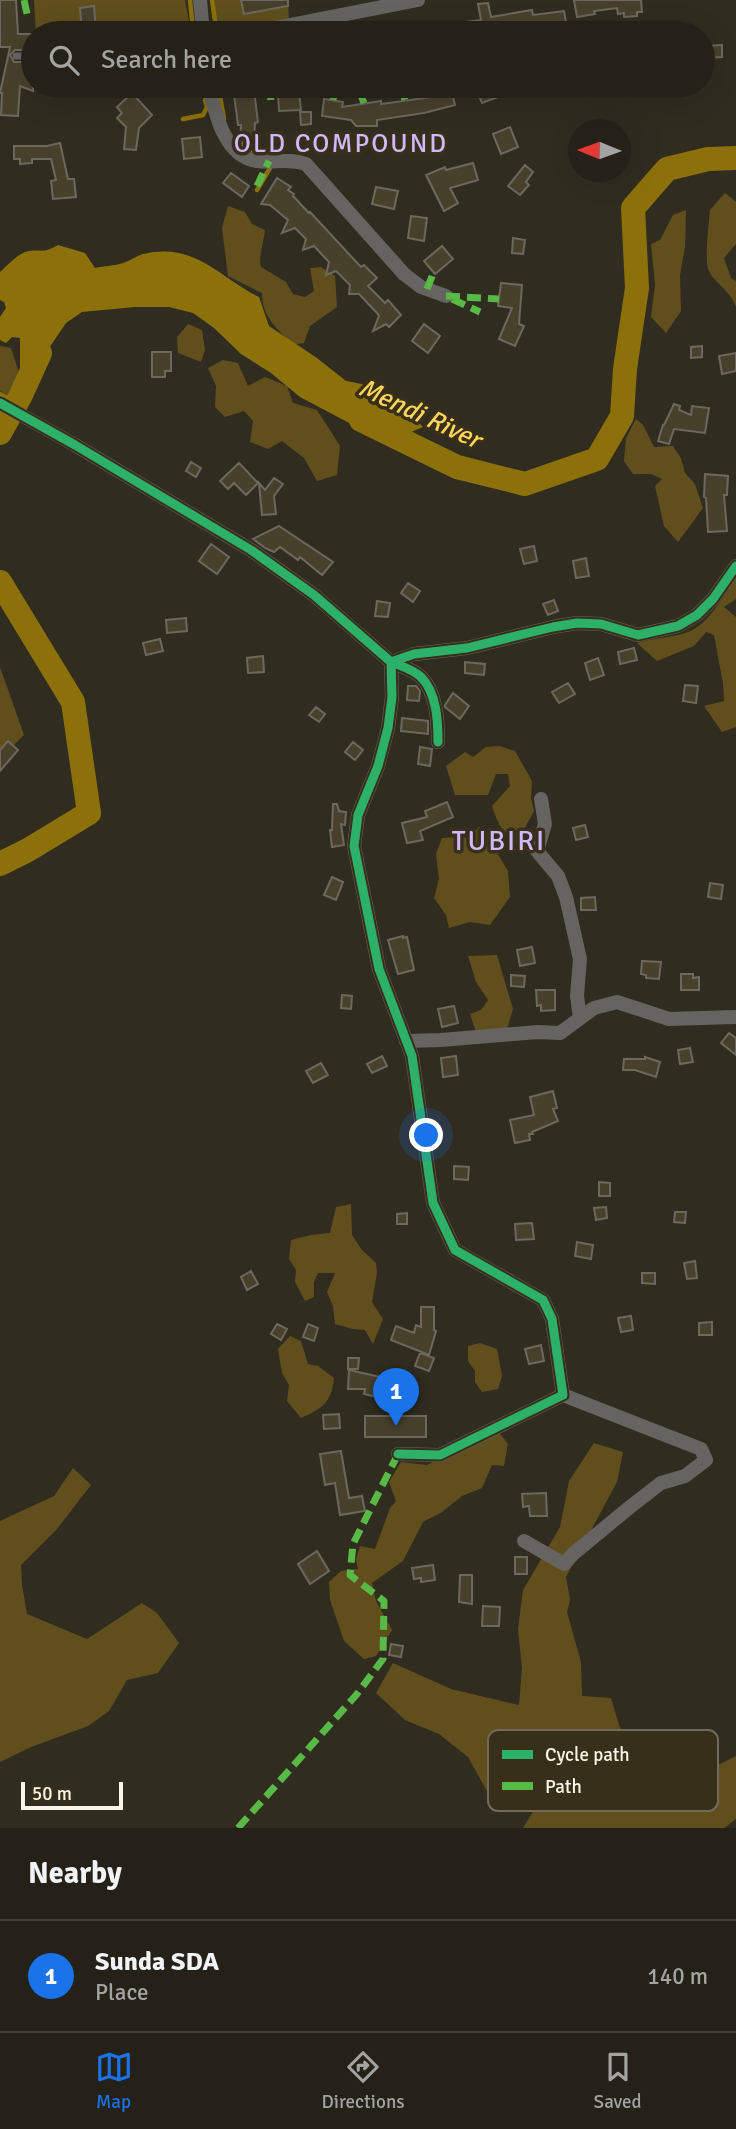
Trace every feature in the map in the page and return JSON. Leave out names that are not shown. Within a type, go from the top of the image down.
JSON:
[{"type":"street","points":[[200,0],[203,21]]},
{"type":"street","points":[[310,21],[418,0]]},
{"type":"street","points":[[213,98],[219,123],[237,152],[255,161],[288,160],[306,164],[404,274],[421,287],[446,296]]},
{"type":"street","points":[[0,403],[251,550],[314,595],[391,662],[422,678],[438,717],[438,742]]},
{"type":"street","points":[[391,662],[414,654],[467,648],[553,626],[576,623],[601,624],[638,635],[678,626],[697,615],[713,599],[736,566]]},
{"type":"street","points":[[391,662],[392,697],[388,728],[378,766],[358,815],[354,846],[379,969],[412,1056],[433,1203],[455,1250],[543,1300],[552,1319],[563,1395]]},
{"type":"street","points":[[541,799],[545,824],[537,851],[558,876],[566,897],[580,959],[577,996],[580,1018]]},
{"type":"street","points":[[407,1041],[538,1032],[560,1033],[594,1008],[617,1002],[669,1019],[735,1017]]},
{"type":"street","points":[[398,1454],[440,1455],[563,1395],[701,1449],[706,1460],[685,1476],[661,1483],[564,1564],[524,1541]]},
{"type":"lane","points":[[16,56],[21,56]]},
{"type":"shaded area","points":[[34,0],[185,0],[189,21],[35,21]]},
{"type":"shaded area","points":[[213,0],[288,0],[289,20],[216,21]]},
{"type":"shaded area","points":[[725,193],[736,202],[736,244],[724,258],[731,278],[736,281],[736,307],[731,297],[712,276],[707,260],[710,210]]},
{"type":"shaded area","points":[[228,206],[245,212],[252,224],[265,230],[261,267],[286,282],[293,294],[305,297],[314,291],[310,268],[321,267],[335,276],[337,307],[310,326],[304,343],[292,345],[276,327],[265,309],[262,293],[228,276],[222,228]]},
{"type":"shaded area","points":[[686,210],[685,247],[680,275],[681,311],[666,333],[651,317],[655,284],[651,244],[660,240],[673,215]]},
{"type":"shaded area","points":[[58,245],[85,253],[95,268],[120,264],[143,254],[161,252],[177,253],[205,263],[259,297],[269,326],[346,381],[367,385],[405,407],[423,427],[409,433],[370,434],[300,397],[271,373],[241,354],[214,328],[193,313],[169,307],[82,312],[66,323],[45,354],[33,392],[20,369],[20,338],[12,337],[6,343],[0,340],[0,317],[6,308],[0,300],[0,272],[25,252],[45,250]]},
{"type":"shaded area","points":[[188,324],[202,330],[205,350],[201,362],[178,353],[177,337]]},
{"type":"shaded area","points":[[0,346],[11,348],[22,382],[15,399],[0,391]]},
{"type":"shaded area","points":[[223,360],[238,363],[248,386],[265,377],[287,386],[293,403],[317,410],[340,446],[337,475],[317,481],[304,458],[282,441],[268,449],[250,442],[253,421],[244,411],[225,417],[215,407],[216,386],[208,368]]},
{"type":"shaded area","points":[[636,419],[643,425],[654,447],[673,446],[681,458],[685,473],[695,484],[703,508],[678,542],[664,526],[655,486],[662,479],[651,474],[633,474],[624,461],[626,438]]},
{"type":"shaded area","points":[[736,578],[736,599],[724,607],[736,617],[736,727],[722,732],[704,706],[724,701],[714,635],[706,632],[694,646],[657,661],[637,643],[682,634],[699,626]]},
{"type":"shaded area","points":[[0,667],[24,735],[0,759]]},
{"type":"shaded area","points":[[499,746],[515,751],[532,781],[531,798],[534,811],[516,844],[501,827],[492,806],[510,786],[508,774],[496,774],[488,795],[455,795],[446,766],[465,752],[473,757],[486,747]]},
{"type":"shaded area","points":[[479,827],[503,845],[497,853],[508,871],[510,897],[490,925],[470,922],[449,928],[446,915],[434,898],[439,879],[436,854],[442,838],[468,838]]},
{"type":"shaded area","points":[[497,955],[513,1009],[507,1029],[476,1032],[470,1014],[481,1010],[488,1000],[476,982],[468,956]]},
{"type":"shaded area","points":[[351,1204],[352,1235],[362,1250],[376,1263],[372,1302],[383,1319],[373,1344],[365,1330],[335,1324],[333,1306],[327,1292],[335,1273],[318,1273],[314,1282],[314,1297],[305,1301],[295,1282],[296,1270],[289,1259],[291,1240],[330,1233],[336,1207]]},
{"type":"shaded area","points":[[290,1336],[301,1341],[308,1364],[318,1366],[334,1378],[325,1404],[301,1418],[287,1401],[289,1385],[282,1373],[278,1349]]},
{"type":"shaded area","points":[[480,1343],[497,1349],[502,1376],[498,1389],[482,1392],[475,1382],[475,1371],[468,1361],[468,1346]]},
{"type":"shaded area","points":[[499,1432],[508,1444],[504,1466],[492,1465],[482,1488],[462,1496],[442,1512],[423,1522],[403,1561],[372,1583],[376,1601],[392,1630],[376,1656],[364,1659],[344,1641],[330,1600],[329,1582],[341,1571],[358,1569],[356,1560],[360,1546],[375,1549],[390,1508],[396,1501],[389,1482],[401,1462],[427,1465],[472,1442]]},
{"type":"shaded area","points":[[594,1443],[623,1452],[617,1482],[566,1577],[570,1600],[567,1612],[581,1662],[582,1696],[611,1698],[621,1730],[488,1730],[488,1793],[468,1757],[439,1734],[405,1720],[376,1693],[393,1663],[451,1689],[519,1705],[522,1668],[518,1629],[523,1590],[560,1527],[569,1481]]},
{"type":"shaded area","points":[[73,1468],[91,1485],[57,1529],[21,1565],[27,1614],[87,1639],[142,1603],[157,1613],[179,1643],[158,1673],[127,1680],[109,1711],[88,1726],[31,1747],[0,1762],[0,1521],[54,1496]]},
{"type":"shaded area","points":[[736,1756],[736,1819],[724,1828],[523,1828],[533,1811],[718,1811],[718,1763]]},
{"type":"building","points":[[0,0],[16,0],[21,50],[15,50],[10,55],[14,62],[21,62],[18,116],[1,115],[0,93],[10,47],[0,47]]},
{"type":"building","points":[[241,0],[288,0],[288,6],[244,14]]},
{"type":"building","points":[[574,0],[641,0],[642,12],[637,12],[637,16],[624,17],[624,13],[618,14],[617,8],[594,11],[595,14],[577,17]]},
{"type":"building","points":[[488,3],[491,17],[532,10],[533,15],[564,11],[566,21],[473,21],[481,20],[478,4]]},
{"type":"building","points":[[94,6],[95,21],[81,21],[80,8]]},
{"type":"building","points":[[715,45],[722,45],[722,57],[715,57]]},
{"type":"building","points":[[127,98],[137,98],[152,115],[139,128],[136,150],[124,149],[126,127],[117,118],[122,113],[117,107]]},
{"type":"building","points":[[234,98],[255,98],[258,122],[255,123],[254,144],[243,144],[240,141],[241,125],[238,125]]},
{"type":"building","points":[[278,98],[300,98],[301,110],[279,111]]},
{"type":"building","points":[[425,98],[453,98],[455,105],[377,120],[377,126],[356,126],[351,120],[322,116],[324,99],[343,102],[342,107],[381,101],[381,104]]},
{"type":"building","points":[[480,98],[496,98],[482,103]]},
{"type":"building","points":[[300,112],[311,112],[311,124],[301,125]]},
{"type":"building","points":[[510,127],[518,147],[501,154],[493,134]]},
{"type":"building","points":[[200,137],[202,157],[184,159],[182,139]]},
{"type":"building","points":[[60,143],[68,179],[74,179],[76,197],[53,199],[51,181],[56,180],[51,159],[32,159],[32,163],[20,164],[20,159],[14,159],[14,146],[47,146]]},
{"type":"building","points":[[473,163],[478,180],[450,188],[458,203],[444,211],[426,175],[445,167],[446,170]]},
{"type":"building","points":[[525,165],[533,172],[526,182],[529,185],[520,195],[508,186]]},
{"type":"building","points":[[231,173],[249,186],[242,197],[223,183]]},
{"type":"building","points":[[277,178],[291,187],[288,190],[293,196],[361,267],[364,265],[377,278],[368,286],[385,303],[388,300],[401,315],[389,327],[386,324],[373,331],[379,316],[376,312],[359,294],[349,294],[350,285],[336,271],[326,275],[329,262],[314,246],[303,250],[306,239],[295,228],[282,233],[288,220],[270,205],[261,204]]},
{"type":"building","points":[[376,187],[398,191],[394,209],[372,204]]},
{"type":"building","points":[[411,216],[427,218],[424,241],[408,238]]},
{"type":"building","points":[[513,238],[525,240],[523,254],[512,253]]},
{"type":"building","points":[[442,246],[453,259],[435,274],[424,261]]},
{"type":"building","points":[[501,283],[522,285],[519,324],[524,326],[515,346],[499,339],[512,308],[498,306]]},
{"type":"building","points":[[424,324],[440,336],[428,353],[412,341]]},
{"type":"building","points":[[702,346],[702,357],[691,358],[691,347]]},
{"type":"building","points":[[152,352],[171,352],[171,371],[165,371],[165,377],[152,377]]},
{"type":"building","points":[[736,353],[736,371],[722,374],[719,356]]},
{"type":"building","points":[[674,404],[680,406],[679,410],[691,415],[692,406],[709,408],[705,433],[674,429],[669,444],[658,441]]},
{"type":"building","points":[[191,462],[201,468],[196,477],[186,471]]},
{"type":"building","points":[[239,463],[258,483],[246,495],[234,483],[228,489],[220,481]]},
{"type":"building","points":[[705,474],[728,476],[727,495],[724,495],[727,531],[708,532],[704,497]]},
{"type":"building","points":[[274,478],[283,484],[274,496],[276,514],[262,515],[259,483],[265,490]]},
{"type":"building","points":[[279,526],[333,562],[322,575],[300,557],[298,560],[280,547],[274,552],[253,539]]},
{"type":"building","points":[[211,544],[229,557],[217,574],[199,561]]},
{"type":"building","points":[[534,546],[537,561],[524,564],[520,549]]},
{"type":"building","points":[[586,558],[589,576],[576,578],[573,561]]},
{"type":"building","points":[[408,583],[420,591],[413,602],[401,593]]},
{"type":"building","points":[[554,600],[558,611],[548,615],[543,604]]},
{"type":"building","points":[[377,601],[390,603],[388,617],[375,616]]},
{"type":"building","points":[[186,618],[187,631],[167,633],[166,620]]},
{"type":"building","points":[[160,639],[163,651],[146,655],[143,643]]},
{"type":"building","points":[[634,648],[637,660],[620,664],[618,652]]},
{"type":"building","points":[[263,656],[264,672],[248,673],[247,658]]},
{"type":"building","points":[[598,658],[604,675],[590,680],[585,663]]},
{"type":"building","points":[[465,662],[485,664],[484,675],[465,673]]},
{"type":"building","points":[[568,683],[575,694],[559,703],[552,692]]},
{"type":"building","points":[[685,685],[698,686],[696,703],[683,701]]},
{"type":"building","points":[[408,686],[416,686],[420,691],[419,701],[407,700]]},
{"type":"building","points":[[453,693],[469,706],[460,719],[445,707]]},
{"type":"building","points":[[316,707],[325,714],[319,722],[309,715]]},
{"type":"building","points":[[402,718],[428,721],[428,734],[401,731]]},
{"type":"building","points":[[8,741],[18,750],[0,771],[0,750]]},
{"type":"building","points":[[353,742],[363,750],[355,760],[345,752]]},
{"type":"building","points":[[420,747],[432,749],[430,766],[418,764]]},
{"type":"building","points":[[447,802],[453,817],[420,831],[423,840],[407,843],[402,823],[427,817],[425,811]]},
{"type":"building","points":[[333,804],[337,804],[339,811],[346,812],[345,825],[341,824],[344,845],[332,847],[330,830]]},
{"type":"building","points":[[585,825],[588,837],[576,840],[573,828]]},
{"type":"building","points":[[332,877],[343,882],[336,900],[324,895]]},
{"type":"building","points":[[710,883],[723,885],[721,899],[708,897]]},
{"type":"building","points":[[595,897],[596,910],[581,910],[581,898]]},
{"type":"building","points":[[407,937],[414,970],[398,974],[388,940]]},
{"type":"building","points":[[532,947],[535,963],[520,966],[517,950]]},
{"type":"building","points":[[642,961],[661,962],[659,979],[646,978],[646,975],[641,974]]},
{"type":"building","points":[[681,974],[699,977],[699,990],[681,990]]},
{"type":"building","points":[[511,975],[525,976],[524,987],[511,986]]},
{"type":"building","points":[[536,990],[555,990],[555,1010],[541,1011],[541,1005],[537,1006]]},
{"type":"building","points":[[342,995],[352,996],[351,1009],[341,1008]]},
{"type":"building","points":[[454,1006],[458,1023],[442,1027],[438,1009]]},
{"type":"building","points":[[729,1033],[736,1038],[736,1055],[721,1043]]},
{"type":"building","points":[[690,1048],[693,1062],[680,1064],[678,1050]]},
{"type":"building","points":[[382,1056],[387,1066],[372,1073],[367,1064]]},
{"type":"building","points":[[456,1056],[458,1075],[443,1077],[441,1058]]},
{"type":"building","points":[[645,1057],[660,1062],[656,1077],[635,1070],[623,1070],[624,1059]]},
{"type":"building","points":[[321,1063],[328,1075],[313,1083],[306,1071]]},
{"type":"building","points":[[553,1091],[557,1108],[553,1109],[558,1121],[529,1134],[530,1140],[515,1143],[510,1120],[534,1115],[530,1097]]},
{"type":"building","points":[[454,1166],[469,1167],[468,1180],[454,1179]]},
{"type":"building","points":[[599,1182],[610,1183],[610,1196],[599,1196]]},
{"type":"building","points":[[606,1207],[607,1218],[596,1220],[594,1208]]},
{"type":"building","points":[[675,1212],[686,1212],[685,1223],[674,1222]]},
{"type":"building","points":[[407,1213],[407,1224],[397,1224],[397,1214]]},
{"type":"building","points":[[532,1223],[534,1239],[516,1240],[515,1224]]},
{"type":"building","points":[[577,1242],[593,1245],[591,1259],[575,1256]]},
{"type":"building","points":[[695,1261],[697,1278],[687,1279],[684,1263]]},
{"type":"building","points":[[251,1271],[258,1284],[247,1290],[241,1277]]},
{"type":"building","points":[[642,1273],[655,1273],[655,1284],[642,1283]]},
{"type":"building","points":[[421,1307],[434,1307],[436,1331],[429,1355],[391,1340],[396,1326],[414,1333],[416,1325],[421,1327]]},
{"type":"building","points":[[631,1316],[633,1330],[621,1332],[618,1318]]},
{"type":"building","points":[[712,1322],[712,1335],[699,1335],[699,1323]]},
{"type":"building","points":[[277,1324],[287,1329],[281,1340],[271,1334]]},
{"type":"building","points":[[308,1324],[318,1328],[314,1341],[303,1337]]},
{"type":"building","points":[[541,1345],[544,1361],[529,1364],[525,1349]]},
{"type":"building","points":[[420,1353],[434,1358],[429,1371],[415,1366]]},
{"type":"building","points":[[348,1358],[359,1358],[358,1369],[348,1369]]},
{"type":"building","points":[[349,1370],[385,1378],[381,1398],[364,1394],[365,1389],[348,1389]]},
{"type":"building","points":[[339,1414],[340,1428],[324,1429],[323,1415]]},
{"type":"building","points":[[365,1416],[426,1416],[426,1437],[365,1437]]},
{"type":"building","points":[[341,1451],[349,1498],[362,1496],[365,1511],[340,1515],[335,1483],[325,1485],[320,1454]]},
{"type":"building","points":[[546,1493],[547,1516],[530,1516],[529,1506],[523,1507],[522,1494]]},
{"type":"building","points":[[317,1551],[329,1571],[310,1584],[298,1564]]},
{"type":"building","points":[[515,1557],[527,1557],[527,1574],[515,1574]]},
{"type":"building","points":[[433,1565],[435,1580],[421,1582],[421,1578],[414,1579],[412,1568]]},
{"type":"building","points":[[460,1575],[472,1575],[472,1604],[459,1602]]},
{"type":"building","points":[[483,1606],[500,1607],[499,1626],[482,1626]]},
{"type":"building","points":[[391,1644],[403,1646],[401,1657],[389,1655]]},
{"type":"waterway","points":[[190,0],[192,21]]},
{"type":"waterway","points":[[212,0],[215,21]]},
{"type":"waterway","points":[[220,98],[224,119]]},
{"type":"waterway","points":[[183,119],[203,115],[207,107],[205,100]]},
{"type":"waterway","points":[[240,146],[248,150],[270,152]]},
{"type":"waterway","name":"Mendi River","points":[[361,420],[457,467],[525,484],[597,459],[622,416],[625,369],[637,288],[633,208],[667,169],[708,159],[736,158]]},
{"type":"waterway","points":[[257,190],[270,168]]},
{"type":"waterway","name":"Mendi River","points":[[0,433],[40,353]]},
{"type":"waterway","points":[[0,394],[17,403]]},
{"type":"waterway","name":"Mendi River","points":[[0,582],[73,702],[89,813],[0,864]]},
{"type":"marked path","points":[[24,0],[28,18]]},
{"type":"marked path","points":[[271,98],[271,103]]},
{"type":"marked path","points":[[362,98],[364,103]]},
{"type":"marked path","points":[[257,186],[269,161]]},
{"type":"marked path","points":[[427,289],[433,274]]},
{"type":"marked path","points":[[446,296],[499,299]]},
{"type":"marked path","points":[[452,299],[480,312]]},
{"type":"marked path","points":[[238,1828],[357,1694],[383,1659],[384,1601],[350,1575],[353,1544],[398,1454]]},
{"type":"cycle path","points":[[0,403],[251,550],[314,595],[391,662],[414,654],[467,648],[577,623],[601,624],[638,635],[678,626],[697,615],[713,599],[736,566]]},
{"type":"cycle path","points":[[398,1454],[440,1455],[563,1395],[552,1319],[543,1300],[455,1250],[433,1203],[412,1056],[379,969],[354,846],[358,815],[378,766],[388,728],[392,697],[391,662],[415,672],[426,684],[435,708],[438,742]]},
{"type":"place","name":"Sunda SDA","points":[[396,1426]]},
{"type":"district","name":"OLD COMPOUND","points":[[341,143]]},
{"type":"district","name":"TUBIRI","points":[[499,840]]}]
